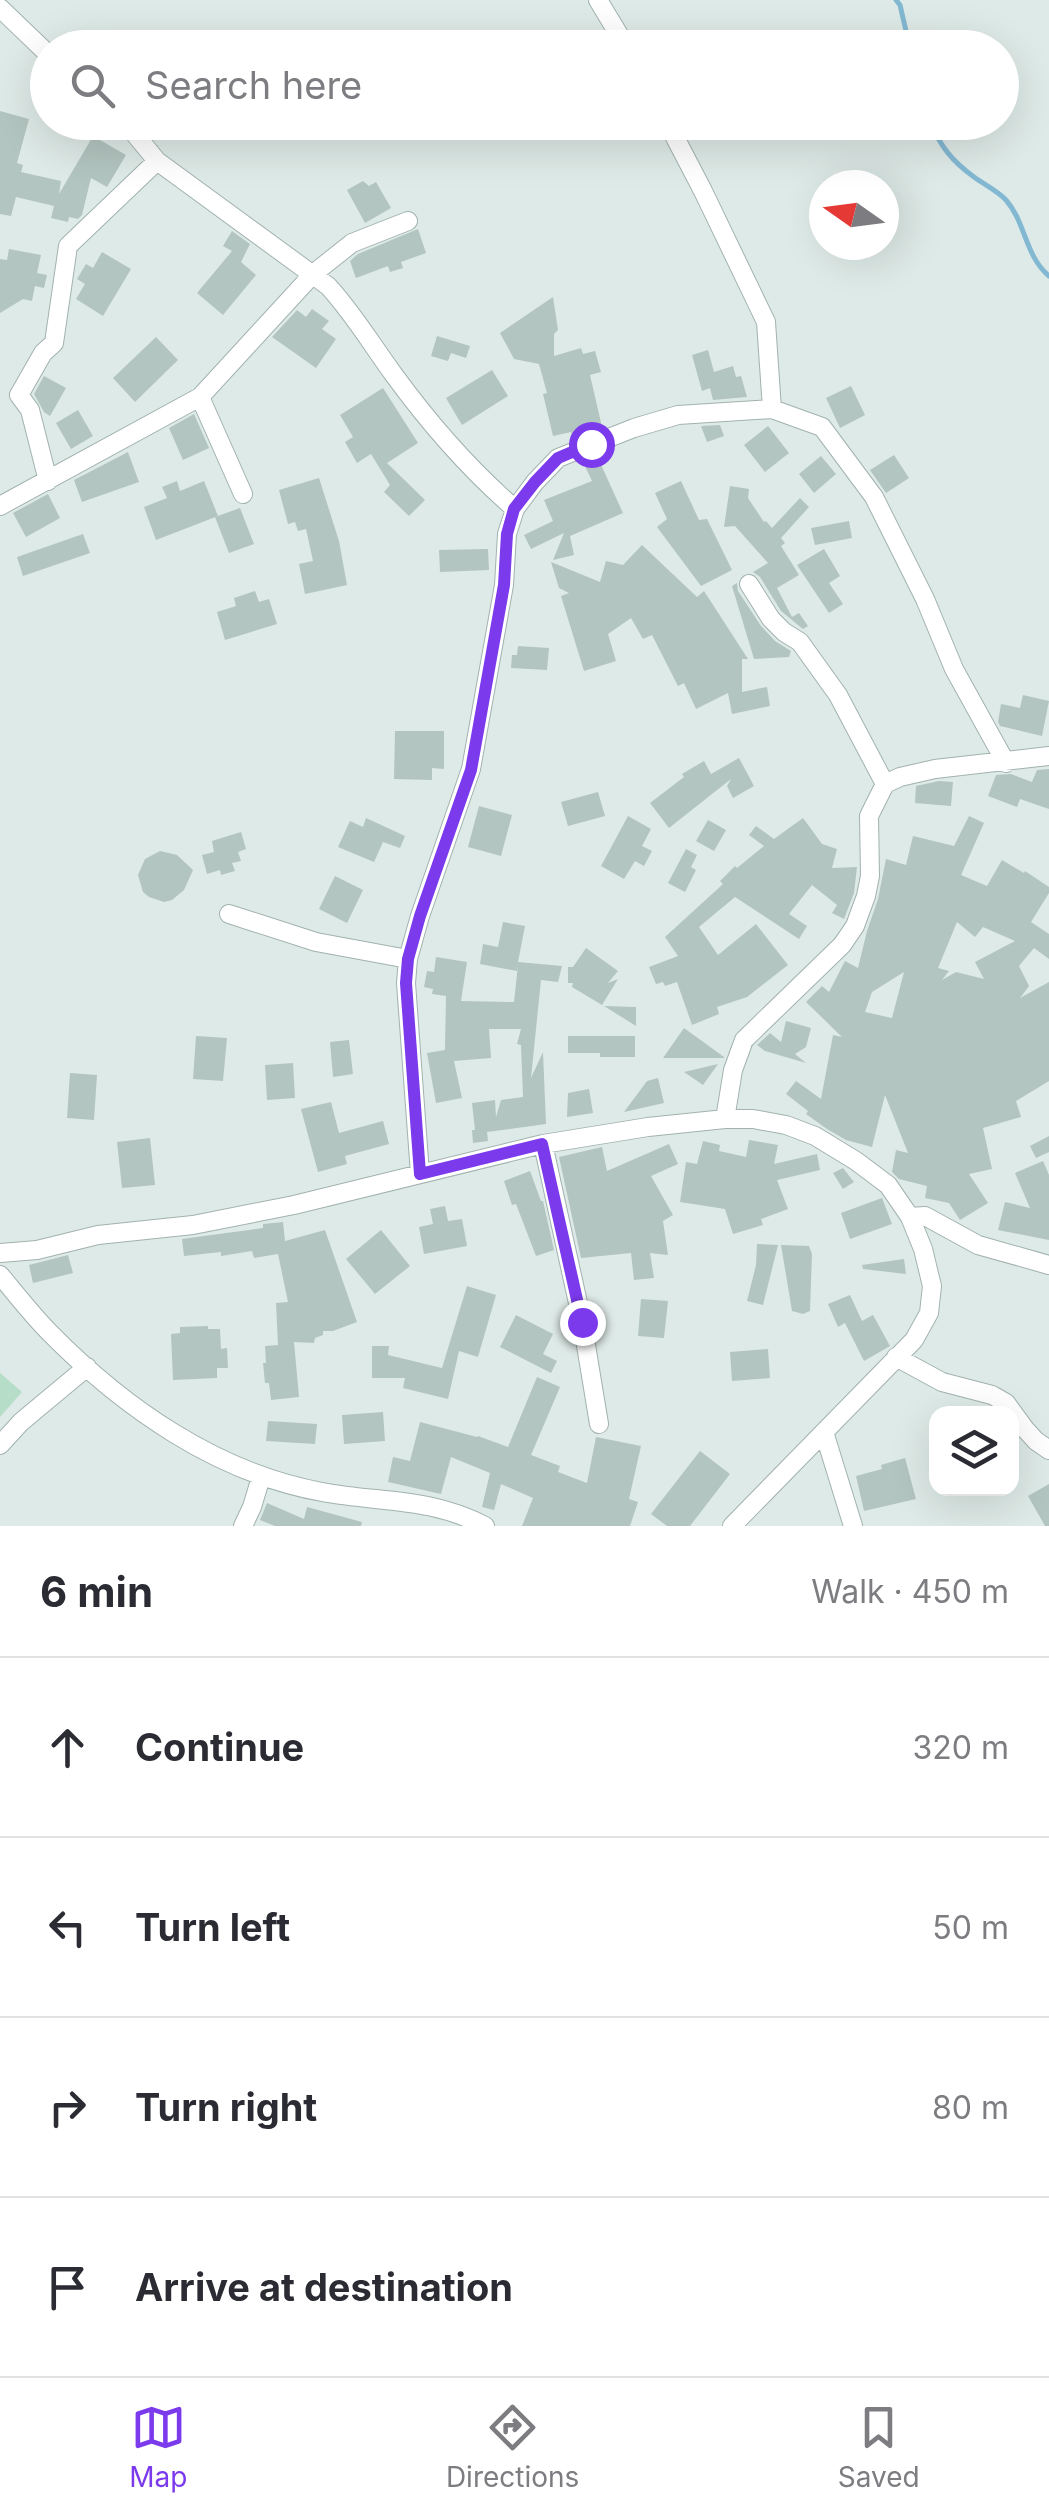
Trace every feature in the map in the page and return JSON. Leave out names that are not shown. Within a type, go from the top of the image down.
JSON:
[{"type":"street","points":[[598,0],[616,30]]},
{"type":"street","points":[[0,8],[30,37]]},
{"type":"street","points":[[140,140],[157,160],[313,274],[344,304],[430,422],[514,509]]},
{"type":"street","points":[[678,140],[766,322],[772,408]]},
{"type":"street","points":[[48,481],[30,410],[19,396],[42,354],[54,343],[68,246],[157,160]]},
{"type":"street","points":[[0,506],[200,397],[313,274],[352,243],[408,221]]},
{"type":"street","points":[[200,397],[243,494]]},
{"type":"street","points":[[420,1174],[407,1003],[408,959],[471,770],[514,509],[558,458],[678,414],[772,408],[822,427],[874,496],[925,598],[954,670],[1006,763]]},
{"type":"street","points":[[749,584],[771,619],[800,642],[838,694],[885,784]]},
{"type":"street","points":[[725,1118],[733,1070],[744,1040],[842,946],[855,926],[870,876],[870,816],[885,784],[934,769],[1049,756]]},
{"type":"street","points":[[229,914],[316,942],[408,959]]},
{"type":"street","points":[[0,1253],[193,1225],[294,1205],[542,1144],[648,1127],[725,1118],[754,1119],[815,1136],[888,1185],[910,1216],[924,1249],[932,1286],[929,1313],[914,1340],[732,1526]]},
{"type":"street","points":[[542,1144],[582,1322],[598,1424]]},
{"type":"street","points":[[910,1216],[925,1216],[978,1246],[1049,1266]]},
{"type":"street","points":[[0,1275],[49,1332],[87,1367],[154,1421],[222,1461],[261,1477],[322,1492],[426,1504],[463,1514],[485,1526]]},
{"type":"street","points":[[896,1357],[942,1382],[992,1395],[1006,1403],[1025,1429],[1049,1450]]},
{"type":"street","points":[[0,1445],[20,1422],[87,1367]]},
{"type":"street","points":[[824,1432],[854,1526]]},
{"type":"street","points":[[243,1526],[261,1477]]},
{"type":"green space","points":[[0,1373],[22,1392],[0,1417]]},
{"type":"building","points":[[0,111],[29,119],[17,163],[23,165],[21,172],[61,181],[59,194],[91,140],[100,140],[126,155],[107,187],[91,178],[78,219],[69,217],[68,222],[51,218],[54,206],[16,197],[11,216],[0,214]]},
{"type":"building","points":[[363,181],[369,186],[376,182],[391,208],[365,223],[347,190]]},
{"type":"building","points":[[418,229],[426,253],[401,262],[403,268],[390,272],[388,266],[356,278],[350,261],[358,254]]},
{"type":"building","points":[[232,231],[250,244],[241,262],[256,275],[223,315],[197,293],[232,251],[223,246]]},
{"type":"building","points":[[9,249],[41,255],[37,273],[47,275],[44,288],[35,286],[32,301],[23,299],[0,313],[0,259],[7,260]]},
{"type":"building","points":[[102,252],[131,269],[103,316],[76,299],[85,284],[77,279],[86,264],[93,268]]},
{"type":"building","points":[[553,297],[558,330],[554,334],[554,356],[581,348],[583,354],[595,351],[601,372],[590,375],[602,427],[572,436],[571,432],[553,436],[539,364],[514,359],[500,333]]},
{"type":"building","points":[[312,309],[329,321],[322,329],[336,339],[316,368],[272,337],[297,310],[306,317]]},
{"type":"building","points":[[437,336],[470,346],[466,358],[451,353],[448,361],[431,356]]},
{"type":"building","points":[[156,337],[178,360],[135,402],[113,378]]},
{"type":"building","points":[[708,350],[714,372],[733,366],[736,377],[741,376],[747,397],[713,400],[710,388],[702,391],[692,355]]},
{"type":"building","points":[[492,370],[508,396],[462,425],[446,398]]},
{"type":"building","points":[[44,376],[66,388],[50,416],[34,394]]},
{"type":"building","points":[[851,386],[865,415],[840,428],[826,398]]},
{"type":"building","points":[[383,388],[418,443],[387,463],[425,500],[409,516],[384,492],[390,485],[371,454],[357,463],[345,442],[353,437],[340,415]]},
{"type":"building","points":[[78,410],[93,436],[71,449],[56,423]]},
{"type":"building","points":[[194,414],[209,448],[183,460],[169,428]]},
{"type":"building","points":[[720,425],[724,436],[707,442],[701,426]]},
{"type":"building","points":[[768,426],[789,453],[765,472],[744,445]]},
{"type":"building","points":[[128,452],[139,482],[82,502],[74,480]]},
{"type":"building","points":[[894,455],[909,478],[886,493],[870,470]]},
{"type":"building","points":[[597,456],[623,513],[570,536],[574,555],[553,560],[564,533],[531,549],[524,535],[553,521],[544,500],[592,481],[583,462]]},
{"type":"building","points":[[821,456],[836,474],[814,493],[799,474]]},
{"type":"building","points":[[319,478],[339,541],[347,585],[305,594],[299,564],[313,561],[306,529],[298,531],[295,522],[288,524],[279,490]]},
{"type":"building","points":[[177,481],[180,491],[204,481],[218,516],[156,540],[144,507],[167,498],[162,487]]},
{"type":"building","points":[[681,481],[699,520],[707,519],[732,570],[701,586],[657,527],[667,519],[655,493]]},
{"type":"building","points":[[730,486],[749,489],[748,498],[772,528],[800,498],[809,507],[781,538],[785,543],[781,546],[799,575],[777,588],[792,617],[799,613],[808,626],[803,629],[781,611],[753,572],[768,563],[735,526],[724,527]]},
{"type":"building","points":[[48,494],[60,518],[26,537],[13,513]]},
{"type":"building","points":[[240,508],[254,544],[229,553],[215,517]]},
{"type":"building","points":[[849,521],[852,538],[815,545],[811,528]]},
{"type":"building","points":[[83,534],[90,553],[23,576],[17,557]]},
{"type":"building","points":[[642,545],[697,597],[704,591],[748,659],[742,659],[742,692],[767,687],[770,706],[732,714],[728,693],[696,709],[684,683],[678,686],[652,635],[643,639],[631,618],[608,634],[616,661],[584,671],[561,596],[569,593],[559,588],[551,562],[600,582],[606,561],[623,565]]},
{"type":"building","points":[[488,549],[489,570],[440,572],[439,550]]},
{"type":"building","points":[[824,549],[840,576],[829,583],[843,604],[829,613],[797,565]]},
{"type":"building","points":[[737,583],[738,591],[761,626],[791,651],[789,657],[754,659],[732,586]]},
{"type":"building","points":[[255,591],[259,602],[269,599],[277,624],[225,640],[217,612],[236,606],[234,598]]},
{"type":"building","points":[[518,646],[549,648],[547,670],[511,668]]},
{"type":"building","points":[[1023,695],[1049,701],[1042,736],[1000,726],[998,722],[1001,704],[1020,708]]},
{"type":"building","points":[[395,731],[444,731],[444,769],[432,768],[432,780],[394,779]]},
{"type":"building","points":[[739,758],[754,786],[733,798],[727,786],[731,779],[669,828],[650,803],[684,777],[682,774],[704,761],[711,774]]},
{"type":"building","points":[[1049,769],[1049,809],[1020,799],[1017,807],[988,796],[996,775],[1011,774],[1032,782],[1037,770]]},
{"type":"building","points":[[953,782],[951,806],[915,803],[916,786]]},
{"type":"building","points":[[598,792],[605,816],[568,826],[561,802]]},
{"type":"building","points":[[479,806],[512,815],[501,856],[468,847]]},
{"type":"building","points":[[628,816],[651,829],[642,846],[652,851],[644,866],[635,861],[624,879],[601,866]]},
{"type":"building","points":[[969,816],[984,823],[961,875],[987,886],[1002,860],[1049,887],[1031,922],[1049,934],[1049,959],[1034,948],[1019,966],[1029,986],[1020,998],[1049,982],[1049,1081],[1016,1101],[1021,1117],[983,1128],[992,1169],[969,1174],[988,1203],[960,1220],[949,1203],[925,1198],[927,1186],[899,1179],[892,1172],[896,1150],[908,1153],[885,1095],[872,1147],[846,1140],[827,1129],[786,1094],[796,1081],[821,1099],[833,1035],[842,1037],[806,1002],[822,986],[829,992],[845,961],[858,968],[886,859],[906,865],[913,836],[954,846]],"holes":[[[957,922],[975,937],[983,927],[1015,941],[975,962],[984,979],[956,972],[942,980],[949,971],[938,968]],[[904,972],[892,1018],[865,1012],[872,992]]]},
{"type":"building","points":[[366,818],[405,836],[400,848],[383,842],[374,862],[338,847],[350,821],[363,827]]},
{"type":"building","points":[[803,818],[822,844],[837,849],[832,868],[857,867],[854,893],[844,919],[832,913],[837,905],[812,885],[789,914],[807,926],[799,939],[735,897],[699,927],[718,955],[756,924],[788,965],[747,997],[717,1007],[719,1014],[692,1025],[677,982],[656,984],[649,967],[678,956],[665,937],[723,884],[720,881],[735,866],[764,846],[749,835],[756,826],[774,839]]},
{"type":"building","points":[[708,820],[726,830],[714,851],[696,841]]},
{"type":"building","points":[[241,832],[246,849],[238,852],[241,861],[232,863],[235,871],[207,874],[202,855],[214,852],[212,841]]},
{"type":"building","points":[[686,849],[697,855],[691,867],[696,870],[685,892],[668,883]]},
{"type":"building","points":[[160,851],[177,855],[193,870],[184,890],[164,902],[143,892],[138,875],[145,859]]},
{"type":"building","points":[[335,876],[363,890],[347,923],[319,909]]},
{"type":"building","points":[[503,922],[525,926],[518,962],[562,966],[558,982],[541,980],[531,1078],[543,1052],[546,1124],[487,1132],[488,1141],[473,1143],[472,1103],[495,1100],[496,1117],[501,1100],[523,1097],[521,1045],[517,1044],[521,1029],[489,1029],[491,1058],[454,1061],[462,1098],[436,1103],[427,1053],[445,1050],[446,996],[432,994],[433,989],[424,987],[427,971],[434,972],[436,957],[467,962],[461,1001],[514,1002],[518,965],[517,971],[480,964],[483,944],[498,947]]},
{"type":"building","points":[[586,948],[618,971],[608,983],[618,979],[602,1005],[568,983],[568,967],[573,967]]},
{"type":"building","points":[[604,1006],[636,1007],[636,1026]]},
{"type":"building","points":[[786,1021],[811,1028],[806,1047],[795,1054],[806,1063],[757,1045],[770,1033],[781,1042]]},
{"type":"building","points":[[684,1028],[724,1057],[724,1058],[663,1058]]},
{"type":"building","points":[[196,1036],[227,1038],[223,1081],[193,1079]]},
{"type":"building","points":[[568,1036],[635,1036],[635,1057],[568,1053]]},
{"type":"building","points":[[349,1040],[353,1074],[333,1077],[330,1042]]},
{"type":"building","points":[[293,1063],[295,1098],[267,1100],[265,1065]]},
{"type":"building","points":[[718,1064],[703,1085],[684,1072]]},
{"type":"building","points":[[70,1073],[97,1075],[94,1120],[67,1118]]},
{"type":"building","points":[[658,1078],[664,1103],[624,1112],[647,1081]]},
{"type":"building","points":[[589,1089],[593,1113],[567,1117],[568,1093]]},
{"type":"building","points":[[331,1102],[339,1133],[383,1121],[389,1144],[345,1156],[347,1164],[318,1172],[301,1109]]},
{"type":"building","points":[[1049,1136],[1049,1152],[1036,1158],[1030,1146]]},
{"type":"building","points":[[150,1138],[155,1185],[122,1188],[117,1142]]},
{"type":"building","points":[[749,1140],[778,1145],[774,1164],[817,1154],[820,1170],[777,1180],[788,1209],[761,1219],[763,1225],[733,1234],[725,1209],[680,1202],[686,1162],[697,1164],[703,1141],[720,1145],[719,1151],[746,1157]]},
{"type":"building","points":[[669,1144],[678,1164],[651,1176],[673,1215],[663,1221],[668,1255],[650,1253],[654,1278],[634,1280],[631,1253],[581,1258],[559,1157],[602,1147],[607,1171]]},
{"type":"building","points":[[1043,1161],[1049,1175],[1049,1240],[998,1230],[1005,1202],[1030,1208],[1015,1173]]},
{"type":"building","points":[[843,1168],[854,1182],[843,1189],[833,1173]]},
{"type":"building","points":[[530,1171],[543,1201],[554,1250],[536,1256],[504,1181]]},
{"type":"building","points":[[882,1198],[892,1224],[850,1239],[841,1213]]},
{"type":"building","points":[[445,1206],[448,1221],[462,1219],[467,1246],[424,1254],[419,1227],[433,1224],[430,1209]]},
{"type":"building","points":[[283,1222],[285,1241],[325,1230],[357,1322],[323,1331],[314,1343],[294,1342],[299,1397],[271,1400],[269,1383],[265,1383],[265,1346],[278,1345],[276,1303],[288,1302],[278,1254],[254,1258],[252,1251],[184,1256],[182,1239]]},
{"type":"building","points":[[381,1230],[410,1266],[375,1294],[346,1259]]},
{"type":"building","points":[[757,1244],[778,1245],[763,1305],[747,1301]]},
{"type":"building","points":[[781,1245],[809,1246],[812,1254],[810,1311],[803,1314],[792,1311]]},
{"type":"building","points":[[68,1255],[73,1273],[33,1283],[29,1265]]},
{"type":"building","points":[[904,1259],[906,1274],[863,1269],[862,1265]]},
{"type":"building","points":[[467,1286],[496,1295],[478,1357],[459,1351],[448,1399],[403,1388],[405,1378],[372,1378],[372,1346],[389,1346],[388,1355],[442,1368]]},
{"type":"building","points":[[850,1295],[862,1321],[873,1315],[890,1346],[864,1361],[845,1323],[838,1327],[828,1304]]},
{"type":"building","points":[[641,1299],[668,1301],[664,1338],[638,1336]]},
{"type":"building","points":[[516,1315],[553,1334],[543,1354],[557,1361],[551,1373],[500,1347]]},
{"type":"building","points":[[180,1327],[220,1329],[221,1349],[227,1348],[228,1368],[217,1368],[217,1378],[173,1380],[171,1334],[180,1333]]},
{"type":"building","points":[[768,1349],[770,1378],[732,1381],[730,1352]]},
{"type":"building","points":[[537,1377],[560,1387],[531,1455],[560,1466],[558,1472],[587,1483],[596,1437],[641,1446],[629,1499],[638,1502],[630,1526],[522,1526],[533,1498],[501,1484],[494,1510],[482,1507],[490,1473],[451,1457],[441,1494],[388,1482],[393,1457],[410,1461],[420,1422],[508,1447]]},
{"type":"building","points":[[383,1412],[385,1441],[344,1444],[342,1415]]},
{"type":"building","points":[[268,1421],[317,1424],[315,1444],[266,1441]]},
{"type":"building","points":[[700,1451],[730,1474],[690,1526],[667,1526],[651,1514]]},
{"type":"building","points":[[905,1458],[916,1499],[864,1511],[856,1476]]},
{"type":"building","points":[[1049,1484],[1049,1526],[1045,1526],[1028,1496]]},
{"type":"building","points":[[267,1503],[304,1519],[307,1507],[362,1522],[361,1526],[275,1526],[260,1520]]},
{"type":"waterway","points":[[896,0],[906,30]]},
{"type":"waterway","points":[[940,140],[966,171],[1006,200],[1035,259],[1049,276]]},
{"type":"route","points":[[582,1322],[542,1144],[420,1174],[406,983],[420,916],[471,770],[514,509],[558,458],[591,444]]}]
